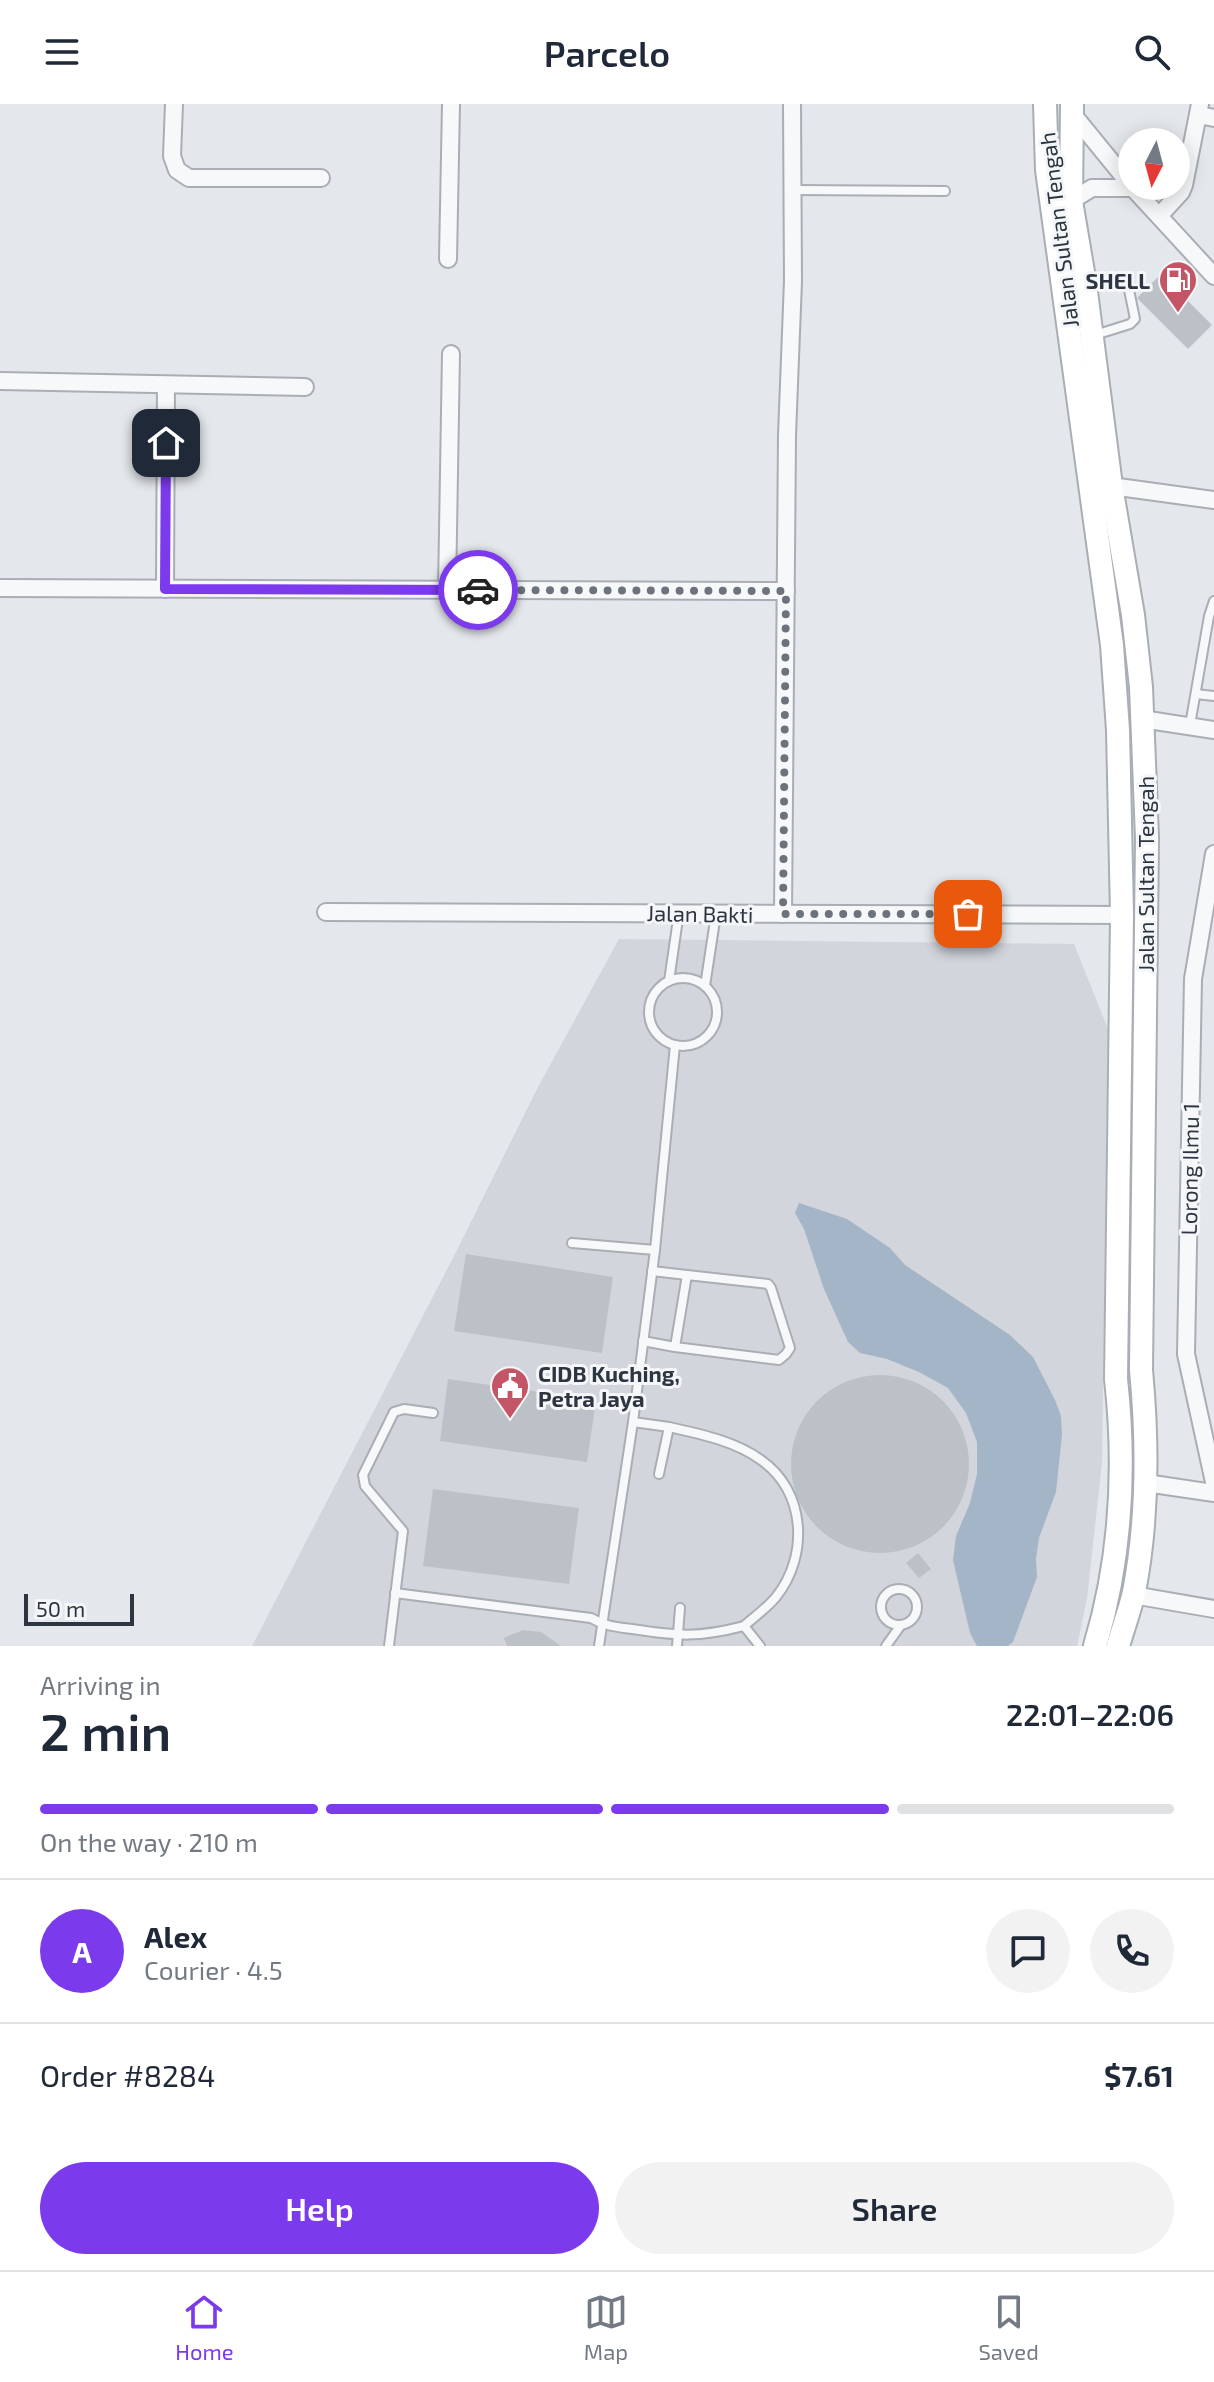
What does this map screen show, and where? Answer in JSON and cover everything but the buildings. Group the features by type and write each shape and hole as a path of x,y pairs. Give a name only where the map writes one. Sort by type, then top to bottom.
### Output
{"main road":[{"name":"Jalan Sultan Tengah","path":"1045,104 1047,170 1112,645 1118,730 1122,915 1116,1379 1122,1467 1113,1568 1106,1610 1095,1646"},
{"name":"Jalan Sultan Tengah","path":"1071,108 1071,201 1111,486 1139,655 1147,853 1141,1370 1146,1483 1133,1595 1118,1646"}],"street":[{"path":"174,104 172,156 177,170 189,178 321,178"},
{"path":"448,259 451,104"},
{"path":"783,914 787,435 793,281 792,104"},
{"path":"1071,108 1118,169"},
{"path":"1159,216 1181,192 1204,113"},
{"path":"1071,201 1092,188 1118,188"},
{"path":"1144,200 1214,276"},
{"path":"447,590 451,354"},
{"path":"0,381 305,387"},
{"path":"165,589 166,385"},
{"path":"1111,486 1214,500"},
{"path":"0,588 786,591"},
{"path":"1142,719 1214,730"},
{"name":"Lorong Ilmu 1","path":"1214,854 1210,903 1193,979 1186,1354 1214,1482"},
{"name":"Jalan Bakti","path":"326,912 1122,915"},
{"path":"1146,1483 1214,1493"},
{"path":"1133,1595 1214,1609"}],"lane":[{"path":"792,190 945,191"},
{"path":"1085,284 1121,281 1128,285 1135,319 1130,324 1091,336"},
{"path":"1190,725 1214,601"},
{"path":"1196,694 1214,696"},
{"path":"669,981 679,912"},
{"path":"705,986 716,914"},
{"path":"682,978 694,980 712,994 717,1005 714,1027 698,1043 675,1045 664,1041 655,1032 650,1021 652,997 659,987 669,981 682,978"},
{"path":"599,1646 655,1250 675,1045"},
{"path":"572,1243 655,1250"},
{"path":"643,1341 779,1360 790,1348 768,1284 652,1271"},
{"path":"675,1347 687,1275"},
{"path":"389,1646 403,1531 365,1486 363,1475 394,1412 404,1409 433,1413"},
{"path":"395,1593 591,1618 602,1625 677,1641 744,1626 776,1596 795,1563 800,1530 792,1499 783,1481 762,1460 737,1447 697,1433 633,1422"},
{"path":"659,1474 669,1427"},
{"path":"886,1646 901,1625 913,1618 917,1606 911,1594 898,1590 886,1596 882,1609 888,1621 901,1625"},
{"path":"677,1641 680,1608"},
{"path":"744,1626 760,1646"}],"shaded area":[{"path":"619,939 1074,944 1108,1029 1102,1463 1087,1599 1077,1646 252,1646 538,1087"}],"water":[{"path":"799,1203 847,1219 890,1248 905,1265 1010,1335 1033,1357 1055,1400 1061,1416 1062,1435 1056,1492 1039,1538 1037,1577 1013,1642 1008,1646 977,1646 970,1633 953,1560 956,1536 970,1503 977,1474 977,1442 966,1413 948,1388 887,1359 860,1353 848,1342 795,1213"}],"way so far":[{"path":"478,590 786,591 783,914 968,914"}],"place":[{"name":"SHELL","path":"1178,314"},
{"name":"CIDB Kuching, Petra Jaya","path":"510,1420"}],"route":[{"path":"166,443 165,589 478,590"}]}
